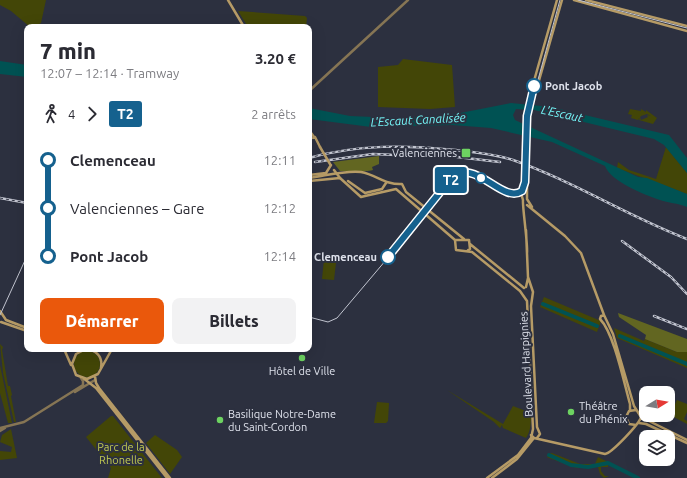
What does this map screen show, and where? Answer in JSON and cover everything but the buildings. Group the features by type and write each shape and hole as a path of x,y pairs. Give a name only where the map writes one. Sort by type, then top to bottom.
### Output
{"main road":[{"path":"228,0 242,24"},
{"path":"533,97 557,0"},
{"path":"574,0 687,31"},
{"path":"586,0 687,26"},
{"path":"526,180 528,113 562,1"},
{"path":"312,134 334,170 361,196 394,188 399,191 455,240 456,250 468,250 522,294"},
{"path":"312,177 327,172 330,164"},
{"path":"312,178 359,172 370,175 386,185 402,184 406,192 455,232 469,240 470,243 525,288 531,288"},
{"path":"312,178 340,177 365,192 380,190 386,185"},
{"name":"Boulevard Harpignies","path":"526,180 520,190 525,216 528,277 533,292 531,297 539,433"},
{"name":"Boulevard Harpignies","path":"525,216 527,204 526,180"},
{"path":"386,185 388,190"},
{"path":"399,191 402,191 404,188"},
{"path":"523,200 570,241 579,250 583,257 605,317 614,336 636,410 639,412"},
{"path":"523,205 527,204"},
{"path":"423,212 426,208"},
{"path":"426,215 430,211"},
{"path":"455,240 465,239"},
{"path":"468,250 470,250 470,243"},
{"name":"Boulevard Harpignies","path":"528,277 522,294 526,298 533,431"},
{"name":"Boulevard Harpignies","path":"526,298 531,297"},
{"path":"0,312 6,320 24,329"},
{"path":"3,316 1,323 24,329"},
{"path":"605,317 600,317 612,341 630,404 630,411 626,417 630,424 631,430"},
{"path":"603,321 605,317"},
{"path":"65,352 75,374 91,383 167,478"},
{"path":"72,368 72,361 75,355 80,352"},
{"path":"95,352 101,358 101,370"},
{"path":"82,378 95,378 110,352"},
{"path":"95,378 99,388 170,478"},
{"path":"630,411 636,410"},
{"path":"651,422 687,440"},
{"path":"630,424 646,424 687,443"},
{"path":"531,435 535,438 599,454 608,454 614,450 638,424"},
{"path":"487,478 517,456 533,431 539,433 545,440"},
{"path":"492,478 517,459 539,433"}],"street":[{"path":"312,88 408,0"},
{"path":"69,395 82,385 82,378"},
{"path":"0,431 4,428 19,424 91,383 95,378"},
{"path":"0,428 19,424"}],"green space":[{"path":"0,0 46,0 41,23 39,24 26,24 11,11 0,5"},
{"path":"238,11 305,16 307,18 306,24 246,24"},
{"path":"403,59 452,65 455,107 430,109 378,107 378,67 398,65"},
{"path":"630,109 641,111 641,109 646,112 646,110 657,118 653,124 639,120 640,118 638,120 631,118 632,115 628,114","holes":["647,114 651,116 647,115 648,117 641,120 640,117"]},
{"path":"666,147 687,173 687,194 617,168 618,162 629,170 656,179"},
{"path":"379,156 379,164 372,167 373,170 371,171 340,171 333,162"},
{"path":"324,259 331,262 334,260 334,263 336,263 334,280 322,279"},
{"path":"544,297 601,321 597,332 540,307"},
{"path":"618,313 687,339 687,352 677,352 645,339 646,335 619,317"},
{"path":"614,328 644,341 645,339 677,352 687,352 687,368 617,338"},
{"path":"0,344 3,347 2,350 8,386 10,386 12,395 16,422 14,422 3,373"},
{"path":"82,352 92,352 99,359 99,369 92,376 82,376 75,369 75,359"},
{"path":"0,365 12,423 8,423 0,393"},
{"path":"447,390 503,424 513,406 531,413 528,435 526,438 503,428 502,425 500,428 494,422"},
{"path":"677,400 687,404 687,412 684,419 687,421 687,424 675,418 675,404"},
{"path":"377,402 389,403 388,421 386,423 374,423"},
{"name":"Parc de la Rhonelle","path":"111,416 113,416 162,478 108,478 111,468 86,437"},
{"path":"11,429 17,458 0,460 0,451 11,452 12,447 0,442 2,435"},
{"path":"155,435 177,450 182,457 170,474 146,443"},
{"path":"552,453 580,464 595,464 598,457 608,462 608,467 601,467 601,471 605,476 609,476 604,478 600,474 598,467 577,468 547,457"}],"water":[{"path":"0,61 24,65 24,77 0,74"},
{"path":"511,103 551,107 669,135 687,158 687,173 664,145 654,139 534,110 516,109 513,115 515,120 638,177 647,178 687,194 687,207 663,201 637,191 614,177 608,172 605,166 552,142 491,128 452,125 371,127 312,119 312,109 350,116 396,118 450,115"}],"waterway":[{"path":"543,304 597,326"},
{"path":"620,336 687,364"},
{"path":"549,455 571,465 588,467 608,463 638,478"}],"tram line":[{"path":"312,318 328,322 337,318 457,176 464,173 471,174 514,195 522,192 526,182 528,116 560,0"},
{"path":"578,0 687,28"},
{"name":"T2","path":"388,257 449,181 458,174 465,172 470,173 515,194 522,191 525,182 527,123 534,86"},
{"path":"0,315 24,263"}],"railway":[{"path":"312,157 346,150 382,147 419,147 478,152 499,156 535,168 643,220 687,239"},
{"path":"414,152 500,162"},
{"path":"315,162 373,154 420,156"},
{"path":"0,198 24,202"},
{"path":"622,241 671,277 687,294"},
{"path":"654,316 687,329"}],"place":[{"name":"Pont Jacob","path":"534,86"},
{"name":"Valenciennes","path":"466,153"},
{"name":"Clemenceau","path":"388,257"},
{"name":"Hôtel de Ville","path":"302,358"},
{"name":"Théâtre du Phénix","path":"571,412"},
{"name":"Basilique Notre-Dame du Saint-Cordon","path":"220,420"}],"water label":[{"name":"L'Escaut","path":"562,114"},
{"name":"L'Escaut Canalisée","path":"418,120"}]}
